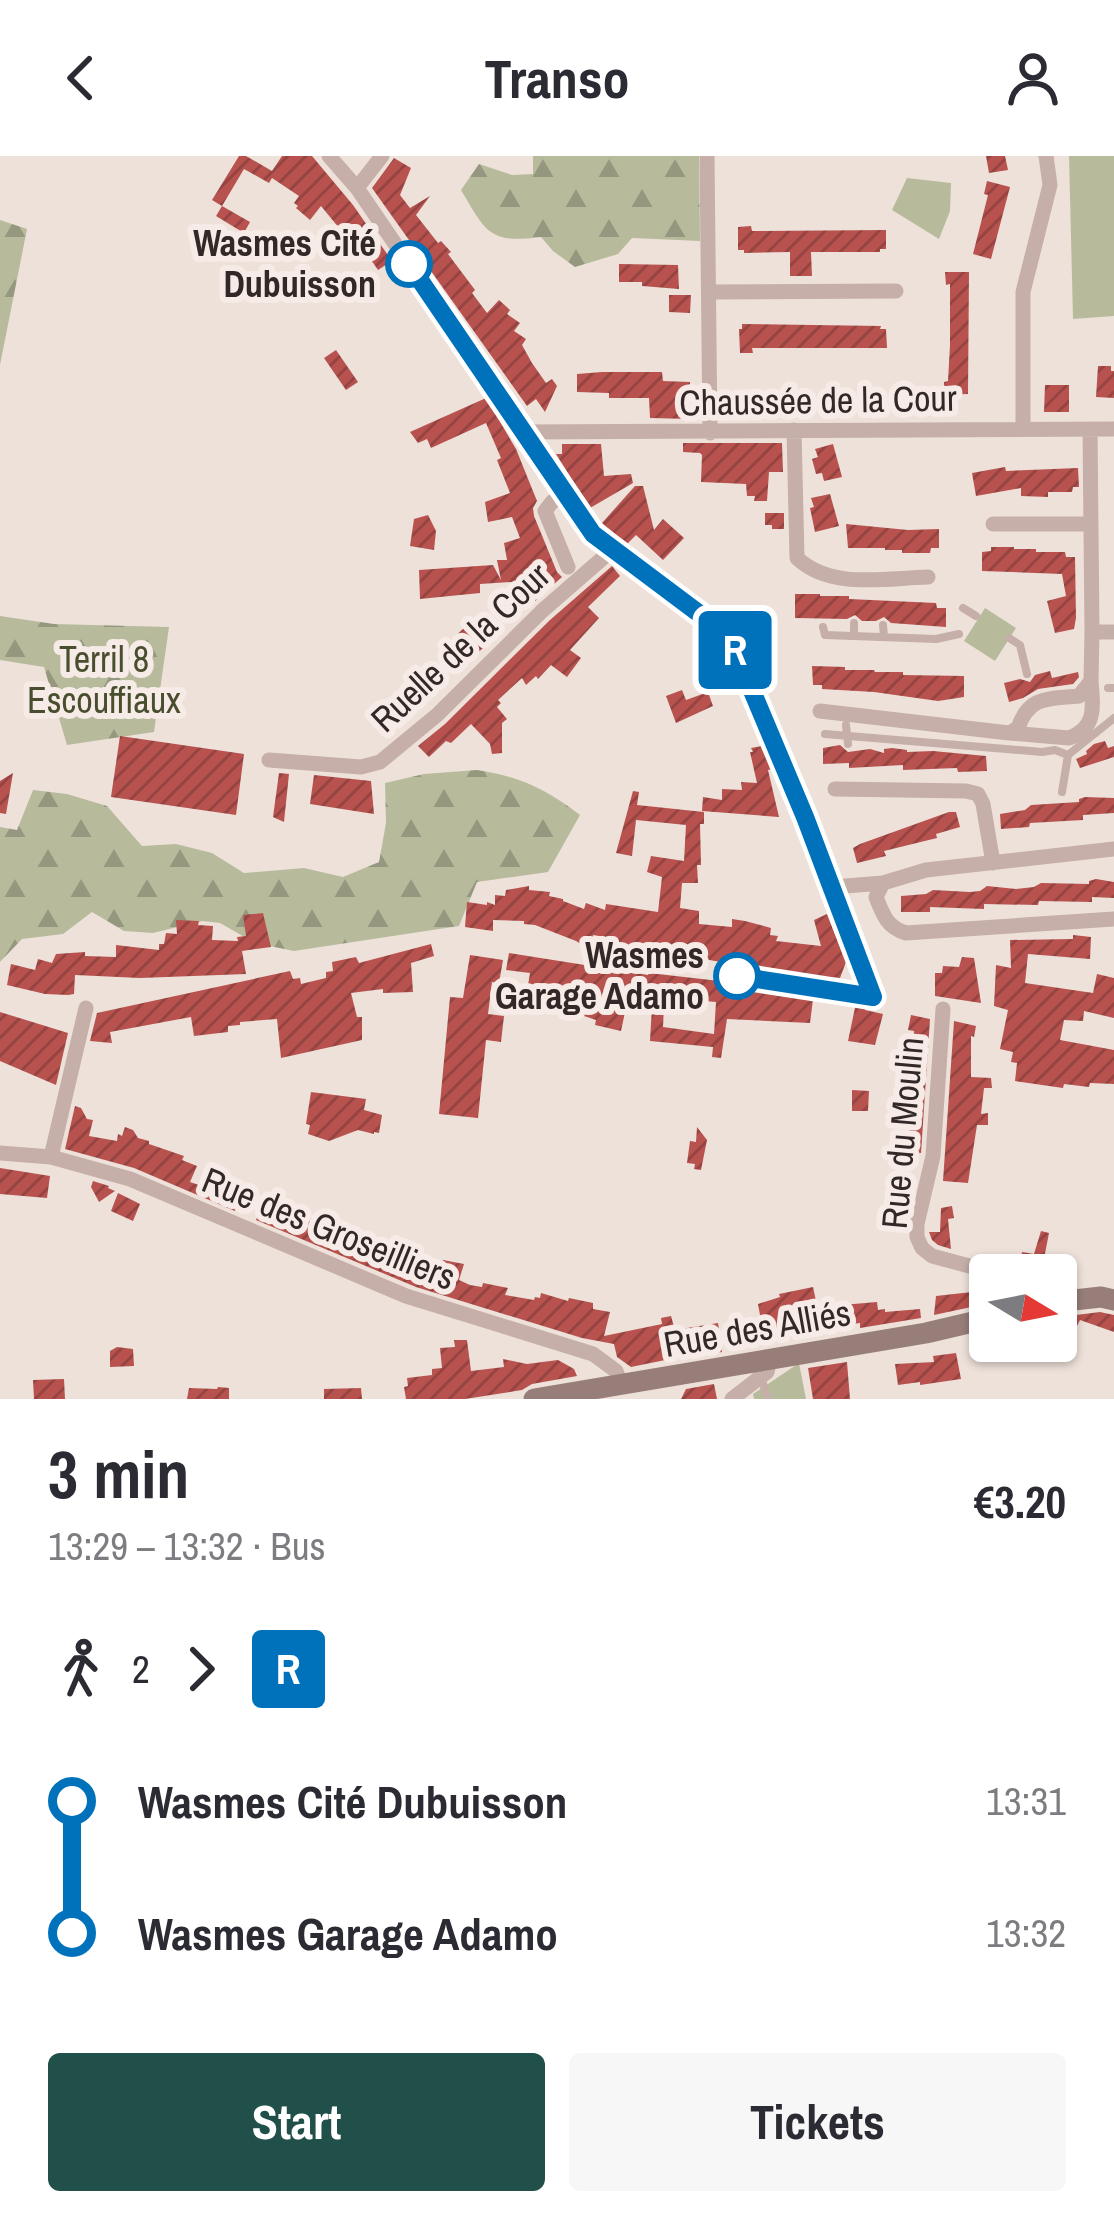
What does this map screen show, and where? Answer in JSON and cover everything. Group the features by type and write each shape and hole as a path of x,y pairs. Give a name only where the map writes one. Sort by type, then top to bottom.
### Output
{"street":[{"path":"329,156 357,188 593,534 729,636 833,887 873,997"},
{"path":"357,188 382,156"},
{"path":"707,156 710,433"},
{"path":"1023,429 1023,292 1050,185 1046,156"},
{"path":"709,292 896,291"},
{"path":"820,711 1069,738 1086,728 1092,713 1090,429"},
{"name":"Chaussée de la Cour","path":"523,432 1114,429"},
{"path":"794,430 797,558 840,579 928,577"},
{"path":"566,494 545,511 568,567"},
{"path":"993,524 1091,524"},
{"name":"Ruelle de la Cour","path":"268,760 361,767 380,762 437,715 542,611 612,550"},
{"path":"1092,632 1114,632"},
{"path":"1009,733 1018,728 1024,710 1037,701 1079,696 1091,681"},
{"path":"835,789 978,794 993,863"},
{"path":"833,887 883,883 926,870 1114,849"},
{"path":"883,883 876,897 883,914 895,929 906,933 1114,919"},
{"path":"51,1157 86,1008"},
{"name":"Rue du Moulin","path":"943,1009 933,1156 917,1237 932,1256 969,1266"},
{"name":"Rue des Groseilliers","path":"0,1153 51,1157 130,1179 406,1296 593,1354 616,1371 621,1384"},
{"path":"1077,1296 1082,1298"},
{"path":"1077,1299 1114,1300"},
{"name":"Rue des Alliés","path":"535,1399 765,1368 969,1323"},
{"path":"732,1399 765,1368"}],"lane":[{"path":"963,608 976,616"},
{"path":"854,623 854,636"},
{"path":"883,625 884,637"},
{"path":"823,627 825,634 854,636 936,639 959,634"},
{"path":"1009,638 1020,645 1027,674"},
{"path":"1092,713 1114,718"},
{"path":"1062,792 1068,755 1114,718"},
{"path":"898,725 901,742"},
{"path":"825,734 958,747 1055,750 1068,755"},
{"path":"765,1368 768,1399"}],"green space":[{"path":"533,156 699,156 700,241 632,238 618,254 575,267 541,237 510,239 491,232 461,190 479,164 512,175 533,174"},
{"path":"1069,156 1114,156 1114,316 1073,319"},
{"path":"907,178 951,183 950,211 939,239 892,210"},
{"path":"0,220 27,229 0,365"},
{"path":"985,608 1016,628 995,661 964,641"},
{"name":"Terril 8 Escouffiaux","path":"0,616 54,624 169,627 154,732 67,745 44,667 0,660"},
{"path":"477,770 532,785 580,815 548,872 477,882 459,926 294,951 255,943 220,923 202,921 153,933 124,931 92,912 63,934 22,939 0,962 0,827 17,830 33,790 107,806 142,846 176,844 212,853 244,873 304,868 343,877 379,862 386,823 385,783"},
{"path":"799,1363 806,1399 754,1399 753,1394"}],"building":[{"path":"239,156 272,171 282,156 312,156 392,261 378,270 350,229 344,234 321,206 310,220 296,208 299,196 272,178 269,183 244,169 222,206 212,200"},
{"path":"986,156 1005,156 1008,170 989,173"},
{"path":"394,158 411,168 400,195 410,208 430,196 416,215 451,252 448,254 487,313 499,300 520,323 514,331 526,339 522,345 532,363 546,383 552,379 557,386 545,412 536,399 527,406 372,188"},
{"path":"987,181 1010,187 991,259 973,254 988,195 984,194"},
{"path":"222,206 250,222 244,233 216,216"},
{"path":"751,226 752,231 886,230 886,249 811,252 812,276 790,276 790,252 738,250 738,227"},
{"path":"619,264 678,265 679,289 619,282"},
{"path":"945,272 969,272 968,394 944,395 950,345 950,284 946,285"},
{"path":"669,295 691,295 690,313 669,312"},
{"path":"742,324 881,326 886,329 887,348 752,348 753,353 740,353"},
{"path":"336,350 358,382 346,390 324,358"},
{"path":"1098,366 1111,366 1114,371 1114,398 1096,397"},
{"path":"662,372 663,381 690,382 690,419 650,418 649,398 577,392 577,374"},
{"path":"1045,385 1069,385 1069,412 1044,412"},
{"path":"486,398 516,449 537,501 534,516 562,577 535,601 530,601 527,581 480,584 480,593 420,599 419,570 493,565 501,580 497,560 507,560 504,543 520,538 512,517 488,522 485,502 510,493 486,423 431,448 427,439 418,443 410,432"},
{"path":"683,443 782,443 783,472 769,472 767,501 754,501 755,496 747,496 746,484 701,482 702,455 683,452"},
{"path":"562,444 601,444 604,476 631,474 633,483 590,508 556,454 562,454"},
{"path":"833,444 842,477 824,481 822,473 816,474 812,459 818,457 815,449"},
{"path":"1005,467 1006,471 1078,468 1079,487 1072,492 1048,492 1048,497 1021,496 1021,488 976,496 972,473"},
{"path":"635,486 643,486 654,530 663,519 684,538 663,560 636,535 627,544 602,523"},
{"path":"830,494 839,526 815,532 811,498"},
{"path":"765,513 784,513 784,529 765,525"},
{"path":"428,515 436,531 434,550 410,546 414,519"},
{"path":"846,524 939,529 939,548 931,548 930,553 902,553 848,548"},
{"path":"991,547 1065,552 1066,557 1075,557 1074,629 1055,633 1047,601 1066,596 1062,574 982,571 982,552"},
{"path":"612,566 620,576 588,607 599,618 570,650 581,658 567,677 551,665 526,685 522,678 498,700 497,707 507,719 502,723 502,753 492,754 490,744 471,724 429,757 418,746 550,620"},
{"path":"795,594 936,603 937,608 946,608 946,627 891,623 884,617 862,621 855,615 795,618"},
{"path":"464,628 483,648 465,664 447,644"},
{"path":"812,666 964,676 964,697 938,701 822,689 822,685 813,685"},
{"path":"1050,671 1052,678 1078,672 1079,677 1073,684 1038,689 1009,702 1004,683 1030,682 1035,675"},
{"path":"682,690 686,700 708,692 713,706 676,723 666,696"},
{"path":"120,736 244,754 236,815 111,797"},
{"path":"1105,741 1108,748 1114,746 1114,757 1080,768 1076,759"},
{"path":"840,745 848,752 870,749 884,753 892,748 986,756 987,771 823,764 823,748"},
{"path":"762,746 772,769 768,770 779,817 702,811 703,797 722,800 722,789 742,790 741,782 757,783 750,752"},
{"path":"13,773 6,814 0,813 0,781"},
{"path":"279,773 289,774 284,822 273,817"},
{"path":"314,775 371,781 374,814 310,804"},
{"path":"633,791 639,792 637,805 704,812 698,883 682,883 680,908 699,911 699,924 732,927 732,919 745,921 771,928 770,935 778,936 776,941 821,946 814,920 827,914 846,962 840,978 816,976 810,1023 727,1019 721,1058 712,1057 713,1047 650,1041 652,1006 627,1003 621,1031 595,1025 596,1020 554,1006 558,993 528,985 530,973 506,970 509,953 648,975 746,984 748,967 593,935 590,950 524,921 493,920 493,931 465,927 467,902 495,905 495,895 529,886 529,890 550,892 549,896 584,909 586,903 605,910 606,904 658,912 662,877 647,872 651,856 684,861 686,825 636,820 632,856 616,853","holes":["694,1000 716,1002 714,1034 663,1027 664,1005 693,1009"]},
{"path":"1085,797 1114,798 1114,813 1001,829 1000,814 1031,805 1079,802"},
{"path":"956,812 960,827 857,863 853,848 860,844"},
{"path":"1096,879 1114,882 1114,898 901,912 901,896 933,890 1016,889 1041,883 1089,884"},
{"path":"263,913 271,947 242,951 246,974 75,975 74,994 68,995 7,985 11,964 35,970 38,959 52,963 56,954 116,957 116,945 159,950 166,933 177,934 176,920 213,926 212,940 238,941 237,937 246,936 243,915"},
{"path":"1073,935 1091,937 1090,959 1028,954 1025,983 1093,993 1097,974 1114,978 1114,1018 1084,1011 1083,1021 1064,1020 1060,1040 1114,1050 1114,1084 1064,1084 1063,1088 1015,1081 1013,1052 1000,1049 1008,1010 994,1006 996,965 1011,968 1010,940 1073,939"},
{"path":"431,944 434,956 411,963 413,992 351,993 357,1017 362,1017 362,1040 281,1058 277,1019 240,1022 228,1026 228,1032 194,1036 191,1017 110,1032 112,1043 90,1041 97,1013 290,971 301,984 326,978 326,972 333,971 332,962 356,957 359,963"},
{"path":"470,955 503,960 499,983 492,982 488,1014 504,1016 501,1042 486,1040 478,1118 439,1114 450,997 463,998"},
{"path":"962,957 974,958 981,1003 935,996 935,973 942,973 943,966 959,967"},
{"path":"856,1003 883,1014 875,1045 848,1041"},
{"path":"0,1012 68,1033 56,1085 0,1061"},
{"path":"911,1015 930,1019 921,1153 910,1154 909,1093 902,1092 898,1057 912,1057"},
{"path":"954,1021 976,1026 971,1036 971,1077 991,1078 992,1088 984,1088 981,1114 988,1113 988,1125 977,1125 968,1183 943,1181"},
{"path":"852,1090 869,1091 868,1111 852,1111"},
{"path":"311,1092 366,1099 364,1110 382,1115 379,1133 358,1130 329,1141 308,1134"},
{"path":"75,1106 93,1120 89,1136 117,1141 125,1127 149,1144 184,1156 182,1160 197,1166 190,1182 240,1199 235,1211 134,1168 65,1149"},
{"path":"697,1127 707,1140 701,1170 687,1163"},
{"path":"0,1168 50,1176 47,1198 0,1194"},
{"path":"93,1181 109,1186 115,1191 99,1202"},
{"path":"118,1193 140,1204 133,1221 111,1211"},
{"path":"265,1199 307,1208 304,1214 320,1222 323,1233 343,1236 342,1241 393,1255 396,1248 411,1253 407,1263 438,1270 443,1260 464,1264 459,1280 470,1285 508,1288 505,1295 534,1300 541,1293 593,1303 593,1309 610,1312 604,1336 662,1324 661,1318 671,1316 675,1330 718,1323 722,1352 631,1367 617,1357 614,1344 416,1287 256,1220"},
{"path":"952,1206 954,1218 948,1219 951,1249 938,1245 929,1232 940,1232 941,1208"},
{"path":"1041,1231 1049,1233 1045,1254 1034,1254"},
{"path":"813,1287 819,1315 779,1321 780,1329 763,1332 758,1304"},
{"path":"969,1292 969,1308 934,1315 936,1296"},
{"path":"877,1302 878,1310 885,1312 920,1309 921,1318 860,1328 860,1323 823,1328 818,1307"},
{"path":"1077,1315 1114,1315 1114,1332 1080,1320 1077,1326"},
{"path":"454,1340 467,1340 471,1371 504,1367 503,1359 527,1364 558,1360 577,1376 465,1399 406,1399 407,1378 432,1375 432,1369 442,1368 440,1348 455,1347"},
{"path":"133,1349 134,1366 110,1367 110,1351"},
{"path":"956,1353 961,1379 898,1385 895,1364 934,1362 933,1356"},
{"path":"847,1362 850,1399 813,1399 808,1368"},
{"path":"64,1379 65,1399 34,1399 33,1380"},
{"path":"714,1384 717,1399 681,1399 686,1389"},
{"path":"189,1388 229,1388 229,1399 187,1399"},
{"path":"361,1388 362,1399 324,1399 324,1389"}],"bus line":[{"name":"R","path":"409,264 593,534 729,636 873,997 737,976"}],"place":[{"name":"Wasmes Cité Dubuisson","path":"409,264"},
{"name":"Wasmes Garage Adamo","path":"737,976"}]}
